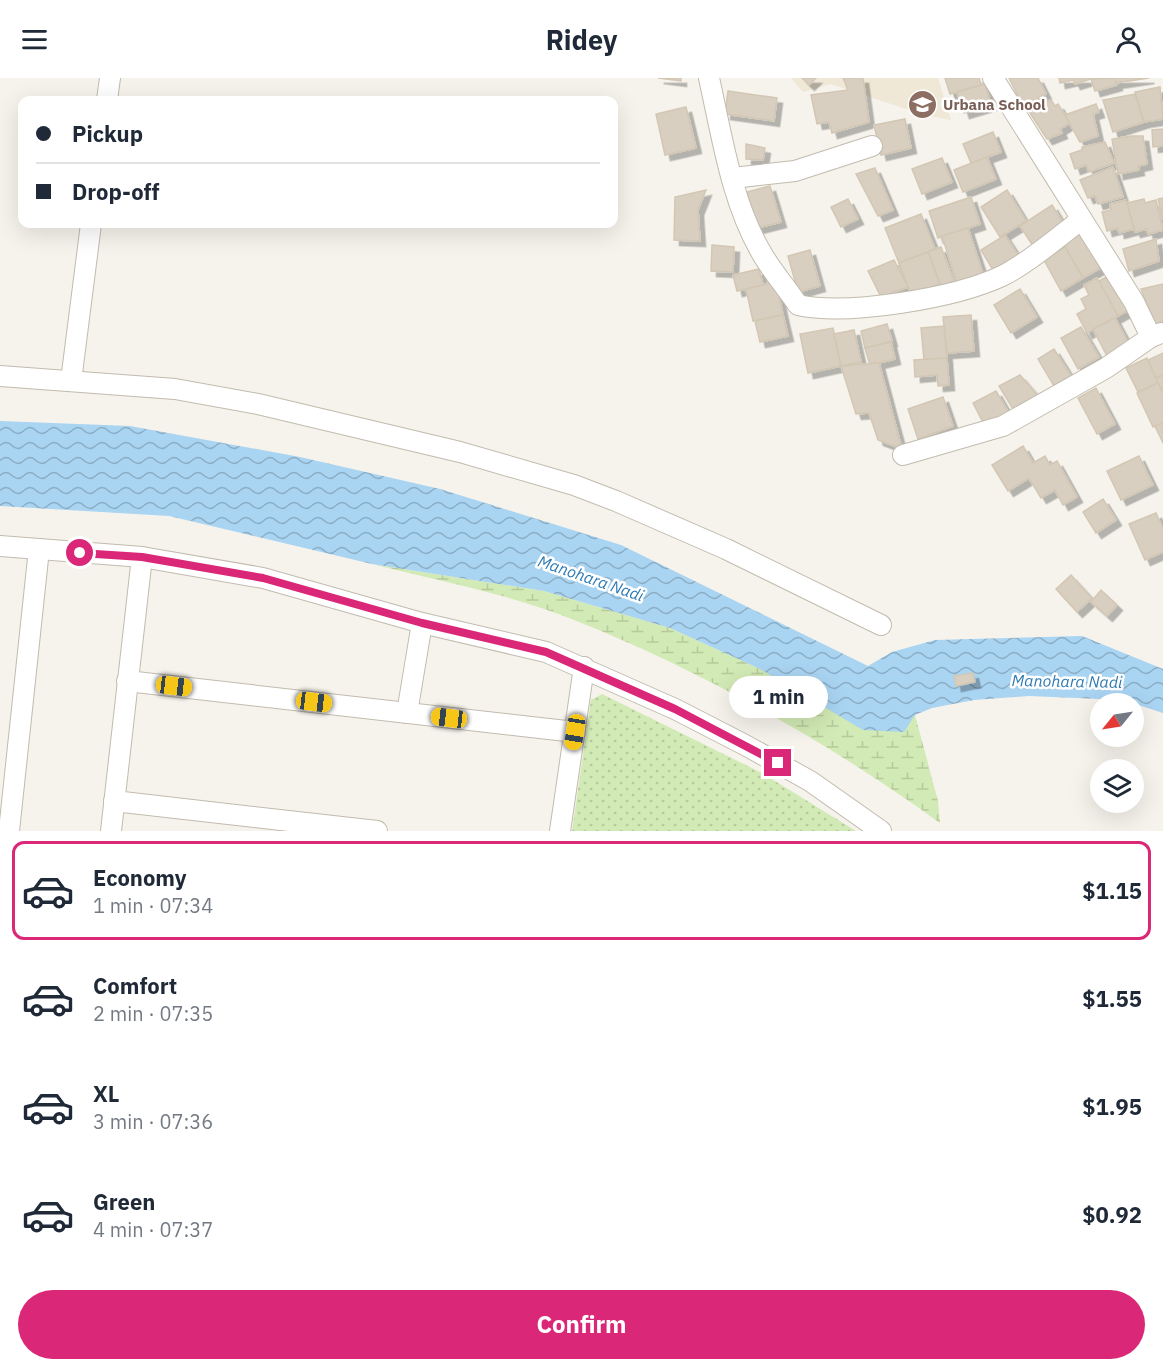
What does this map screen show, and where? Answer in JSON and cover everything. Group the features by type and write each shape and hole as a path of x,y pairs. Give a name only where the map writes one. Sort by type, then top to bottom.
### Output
{"street":[{"path":"108,96 110,78"},
{"path":"709,78 739,202 761,253 798,305 808,307 905,302 982,283 1003,276 1073,226 1080,218"},
{"path":"903,455 1003,426 1106,368 1157,334 1080,218 993,78"},
{"path":"732,178 795,171 872,146"},
{"path":"71,381 90,228"},
{"path":"0,376 175,389 258,404 460,452 574,485 726,549 881,625"},
{"path":"0,546 142,557 263,578 422,623 546,652 675,709 782,765 820,787 881,831"},
{"path":"9,831 39,549"},
{"path":"111,831 142,557"},
{"path":"407,713 422,623"},
{"path":"560,831 584,667"},
{"path":"127,681 575,732"},
{"path":"114,801 377,831"}],"shaded area":[{"name":"Urbana School","path":"791,78 938,78 951,120 924,115 831,84 803,92"}],"green space":[{"path":"372,564 544,591 670,628 758,668 915,715 938,801 940,823 809,737 669,661 550,611 474,589"},
{"path":"602,694 762,773 856,831 572,831 591,700"}],"water":[{"name":"Manohara Nadi","path":"0,421 130,426 300,457 440,489 621,545 868,666 892,652 935,640 1082,636 1163,669 1163,713 1144,707 1144,693 1090,693 1090,699 1029,696 974,700 932,708 915,715 904,732 863,730 758,668 670,628 544,591 372,564 169,516 0,506"}],"building":[{"path":"658,78 681,78 681,81"},
{"path":"802,78 816,78 809,85"},
{"path":"843,78 863,78 869,122 832,133 829,122 817,124 811,95 848,90"},
{"path":"945,78 979,78 981,85 950,94"},
{"path":"1009,78 1038,78 1046,94 1023,106"},
{"path":"1059,78 1094,78 1075,84 1073,80 1060,83"},
{"path":"1115,78 1117,85 1095,91 1091,79"},
{"path":"1115,78 1149,78 1116,83"},
{"path":"985,84 991,105 964,113 957,92"},
{"path":"1160,87 1163,119 1144,122 1135,92"},
{"path":"728,91 777,98 774,121 725,114"},
{"path":"1135,94 1144,122 1113,132 1103,100"},
{"path":"1051,100 1055,106 1058,104 1070,123 1060,129 1062,133 1047,139 1028,110"},
{"path":"1096,104 1099,112 1093,114 1098,136 1080,142 1065,115"},
{"path":"686,107 696,148 665,155 656,114"},
{"path":"905,119 911,148 881,155 874,125"},
{"path":"1163,129 1163,146 1153,147 1152,130"},
{"path":"993,132 1001,152 971,163 963,144"},
{"path":"1143,136 1147,164 1138,166 1139,170 1118,174 1112,139"},
{"path":"1105,142 1114,163 1089,172 1086,165 1075,169 1070,154 1082,150 1082,147"},
{"path":"746,144 765,148 763,160 746,159"},
{"path":"987,157 996,179 963,192 954,170"},
{"path":"942,158 952,182 922,194 912,169"},
{"path":"1113,167 1123,197 1098,204 1095,196 1088,198 1080,180"},
{"path":"875,168 893,210 878,216 856,174"},
{"path":"770,186 781,222 757,228 747,192"},
{"path":"706,190 698,210 700,241 674,240 675,197"},
{"path":"1007,190 1026,221 1000,237 981,207"},
{"path":"971,197 980,224 938,238 929,211"},
{"path":"1163,198 1163,219 1158,199"},
{"path":"848,199 858,219 841,227 831,207"},
{"path":"1144,199 1145,203 1156,200 1163,230 1148,234 1147,229 1135,232 1127,203"},
{"path":"1126,200 1134,229 1119,233 1118,228 1107,231 1102,212 1111,210 1110,204"},
{"path":"1052,205 1065,226 1033,246 1020,226"},
{"path":"921,214 935,249 899,263 885,228"},
{"path":"968,228 983,274 957,283 942,236"},
{"path":"1083,231 1104,266 1083,278 1063,243"},
{"path":"1005,235 1021,260 996,275 981,250"},
{"path":"1156,239 1159,261 1129,271 1123,249"},
{"path":"712,245 734,247 733,272 711,271"},
{"path":"941,247 954,281 941,286 928,252"},
{"path":"1065,247 1083,278 1061,291 1044,260"},
{"path":"810,250 820,286 798,292 788,256"},
{"path":"928,252 940,284 911,295 899,263"},
{"path":"894,260 908,287 881,297 868,271"},
{"path":"759,269 763,285 737,291 733,275"},
{"path":"1110,275 1129,310 1118,316 1099,281"},
{"path":"1097,278 1118,316 1087,333 1077,314 1086,309 1081,299 1089,295 1084,285"},
{"path":"776,282 783,315 753,321 746,289"},
{"path":"1163,284 1163,321 1155,324 1141,289"},
{"path":"1020,289 1037,317 1011,333 994,305"},
{"path":"783,315 788,336 760,342 755,321"},
{"path":"971,315 974,351 947,353 943,317"},
{"path":"1115,318 1130,346 1108,358 1093,329"},
{"path":"887,324 892,341 865,348 861,331"},
{"path":"944,326 947,358 924,360 921,328"},
{"path":"1081,327 1099,357 1078,369 1061,338"},
{"path":"833,328 841,366 808,373 800,334"},
{"path":"854,330 861,362 841,366 834,334"},
{"path":"891,342 895,359 870,365 865,348"},
{"path":"1054,349 1071,376 1054,386 1038,359"},
{"path":"1163,353 1163,375 1156,378 1148,360"},
{"path":"947,358 949,385 938,386 937,375 915,377 914,360"},
{"path":"1147,358 1158,383 1138,392 1126,368"},
{"path":"879,363 902,449 878,440 869,413 856,414 841,366"},
{"path":"1020,375 1039,397 1016,414 999,386"},
{"path":"1163,375 1163,393 1156,378"},
{"path":"1158,383 1163,393 1163,423 1153,427 1137,393"},
{"path":"1096,388 1115,424 1097,434 1078,398"},
{"path":"996,391 1010,415 986,428 973,403"},
{"path":"943,397 953,426 918,439 908,409"},
{"path":"1163,423 1163,443 1155,426"},
{"path":"1023,446 1033,463 1045,456 1050,465 1057,461 1077,497 1063,505 1055,490 1041,498 1029,478 1008,491 992,465"},
{"path":"1139,456 1153,485 1121,500 1107,471"},
{"path":"1103,499 1116,520 1096,533 1083,512"},
{"path":"1156,513 1163,529 1163,552 1145,560 1129,524"},
{"path":"1071,575 1092,598 1077,612 1056,589"},
{"path":"1101,590 1117,605 1107,616 1091,602"},
{"path":"973,673 975,682 956,686 954,676"}],"place":[{"name":"Urbana School","path":"922,105"}],"route":[{"path":"80,553 142,557 263,578 422,623 546,652 675,709 778,763"}]}
